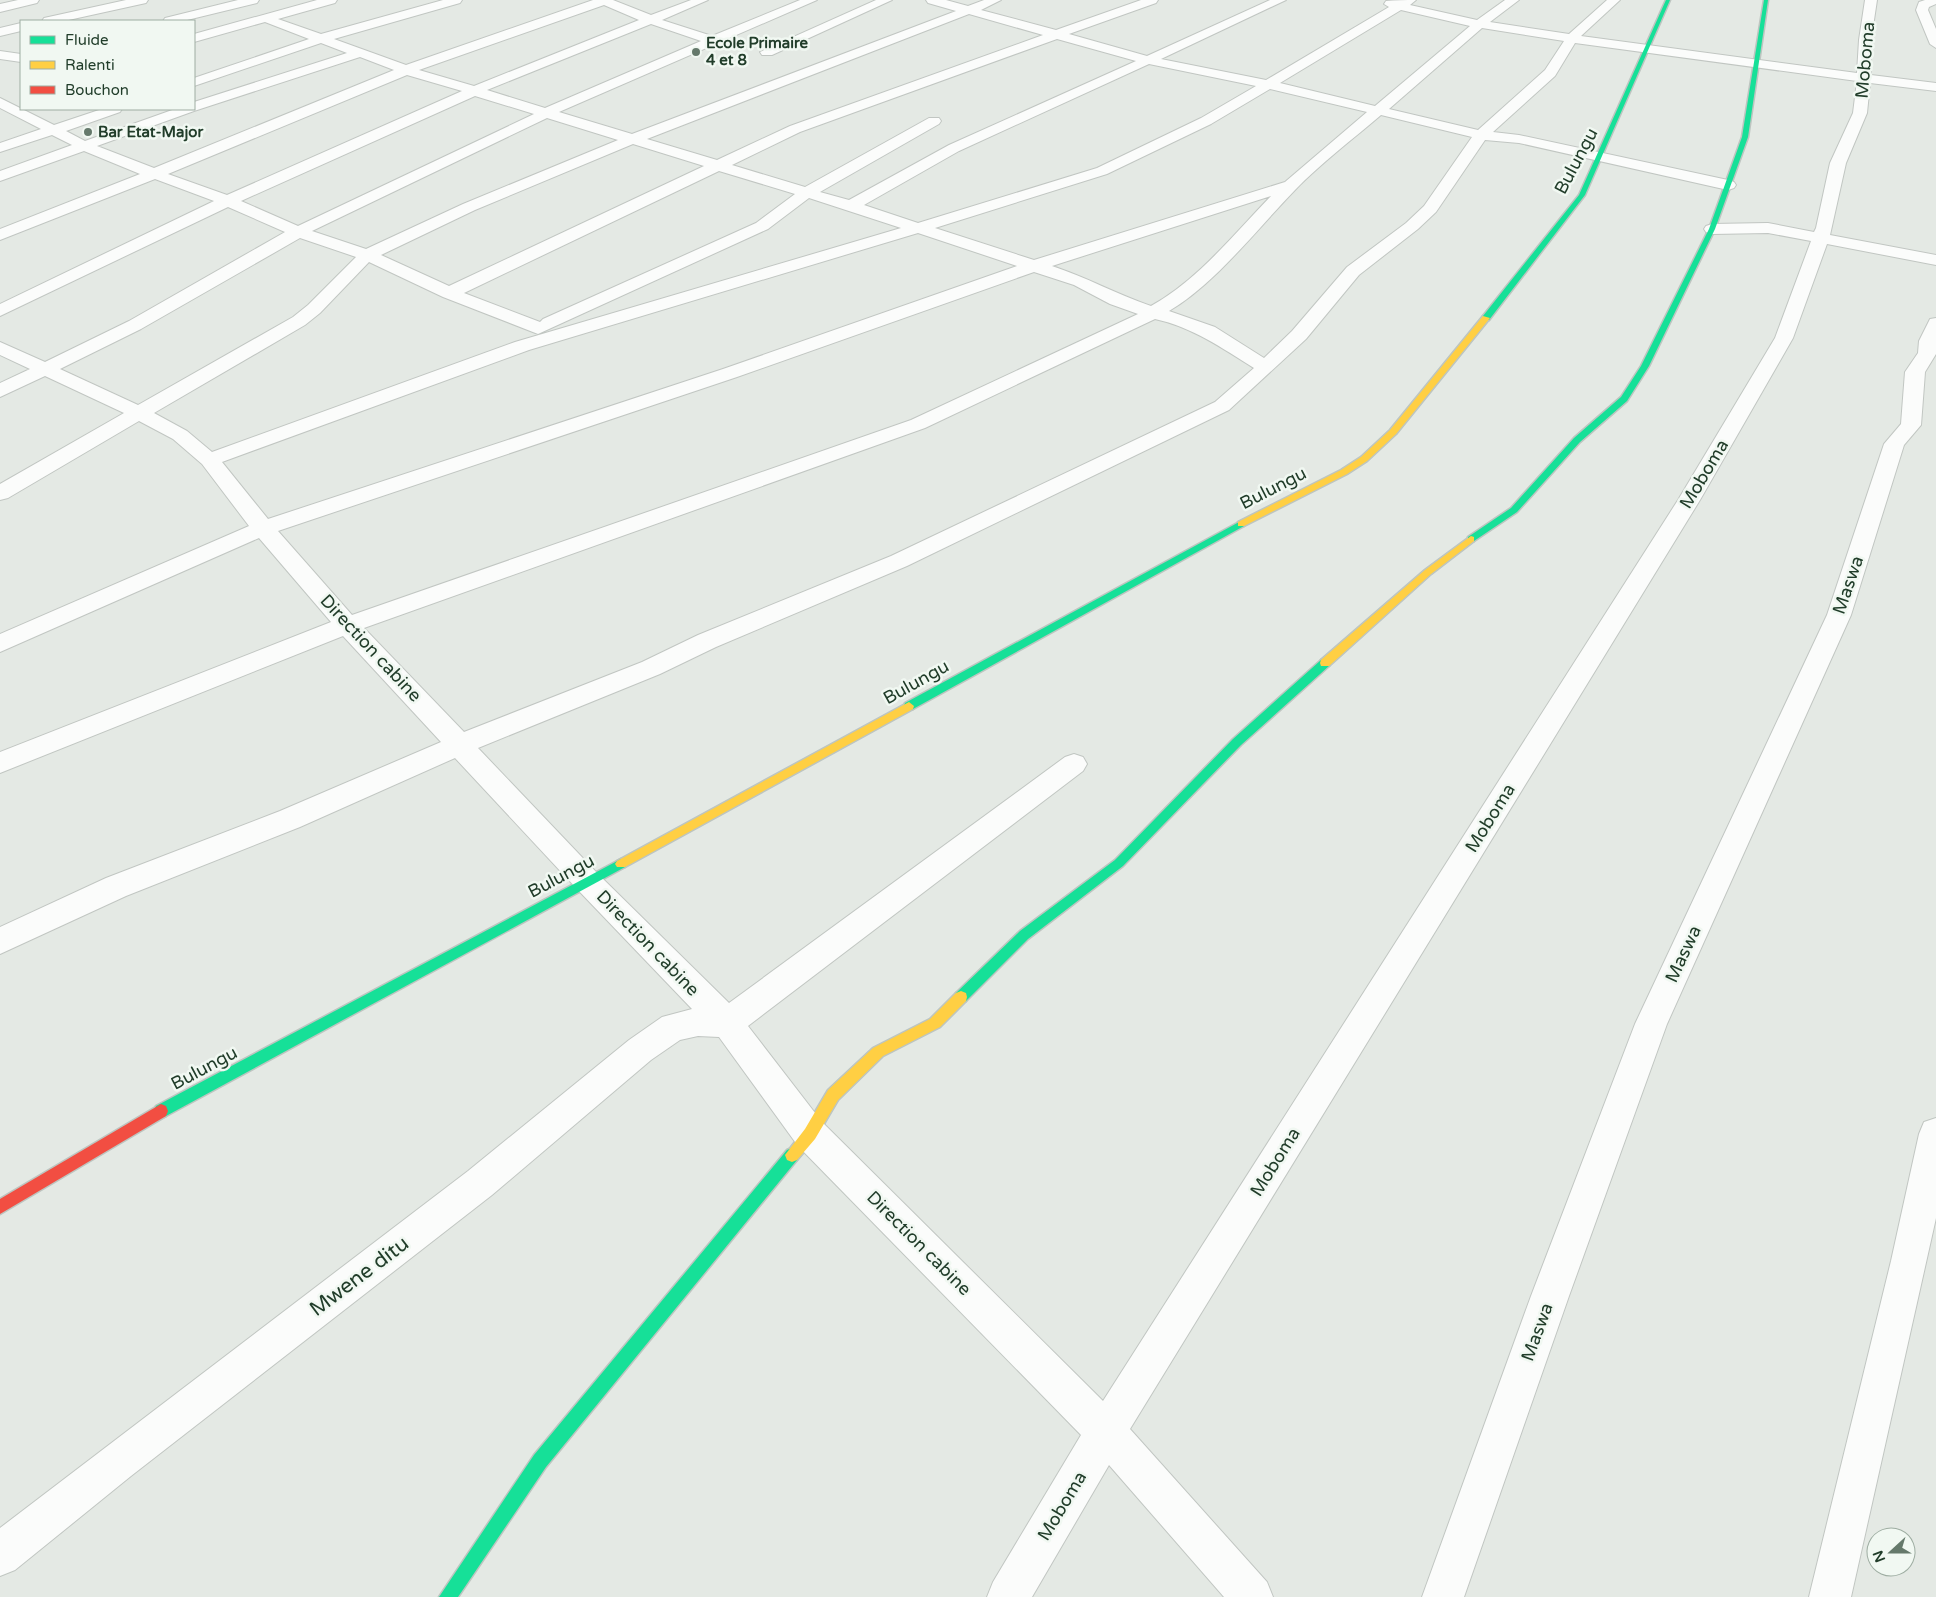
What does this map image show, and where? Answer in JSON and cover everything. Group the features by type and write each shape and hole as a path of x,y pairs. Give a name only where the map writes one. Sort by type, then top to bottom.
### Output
{"street":[{"path":"0,8 33,0"},
{"path":"79,0 105,20"},
{"path":"52,20 142,0"},
{"path":"173,20 253,0"},
{"path":"195,38 331,0"},
{"path":"195,80 323,38 456,0"},
{"path":"0,235 406,70 604,0 651,20 712,40"},
{"path":"0,311 228,201 474,91 564,53 702,0"},
{"path":"0,391 135,326 298,232 546,113 712,40 811,0"},
{"path":"767,52 886,0"},
{"path":"932,0 1148,60 1267,84 1481,134 1519,139 1728,185"},
{"path":"0,493 299,320 314,309 367,255 482,201 630,140 996,0"},
{"path":"449,293 804,126 1061,35 1152,0"},
{"path":"851,206 954,148 1280,0"},
{"path":"1374,0 1405,3 1479,24 1574,37 1647,50 1936,87"},
{"path":"0,763 347,625 918,424 1052,363 1152,313 1177,299 1199,280 1291,185 1479,24 1513,0"},
{"path":"0,941 116,887 290,819 461,744 651,668 707,641 899,561 1222,406 1266,367 1334,298 1353,271 1430,210 1481,134 1495,125 1533,86 1550,73 1558,64 1561,54 1574,37 1614,0"},
{"name":"Bulungu","path":"0,1207 129,1128 588,882 1234,528 1344,472 1364,459 1393,432 1457,356 1582,195 1668,0"},
{"path":"448,1597 503,1513 540,1462 810,1134 833,1095 878,1052 934,1023 1024,936 1119,863 1237,742 1428,572 1459,547 1514,510 1578,440 1624,399 1645,366 1712,229 1728,185 1745,136 1766,0"},
{"name":"Moboma","path":"1008,1597 1106,1432 1694,492 1784,338 1821,238 1838,163 1860,114 1864,78 1865,40 1871,0"},
{"path":"1936,0 1923,6 1922,10 1936,44"},
{"path":"209,460 522,346 1102,171 1206,121 1405,3"},
{"path":"265,18 406,70 851,206 1080,281 1116,300 1152,313 1176,318 1208,331 1266,367"},
{"path":"0,32 20,27"},
{"path":"195,107 360,52"},
{"path":"1,54 20,58"},
{"path":"195,80 234,94"},
{"path":"2,96 20,108"},
{"path":"23,110 53,130 84,146 228,201 298,232 367,255 449,293 538,328"},
{"path":"0,148 112,110"},
{"path":"0,176 185,110"},
{"path":"522,346 538,328 762,226 806,193 934,121"},
{"path":"0,644 263,528 730,373 1034,266 1291,185"},
{"path":"1712,229 1768,228 1936,260"},
{"name":"Maswa","path":"1443,1597 1550,1296 1651,1024 1838,615 1894,444 1911,425 1915,372 1927,353 1928,341 1936,323"},
{"name":"Direction cabine","path":"0,348 139,413 180,435 209,460 263,528 347,625 461,744 588,882 727,1023 810,1134 1106,1432 1252,1597"},
{"path":"727,1023 1074,764"},
{"name":"Mwene ditu","path":"0,1555 117,1462 480,1183 640,1050 672,1027 698,1022 727,1023"},
{"path":"1830,1597 1905,1280 1936,1134"}],"traffic: fast":[{"path":"1486,318 1582,195 1668,0"},
{"path":"1471,539 1514,510 1577,440 1624,399 1645,366 1712,229 1745,137 1766,0"},
{"path":"909,706 1241,524"},
{"path":"961,997 1024,935 1119,863 1237,742 1325,663"},
{"path":"161,1111 621,864"},
{"path":"448,1597 540,1461 792,1155"}],"traffic: slow":[{"path":"1241,524 1344,472 1364,459 1393,432 1486,318"},
{"path":"1325,663 1428,572 1471,539"},
{"path":"621,864 909,706"},
{"path":"792,1155 810,1134 833,1095 878,1052 935,1023 961,997"}],"traffic: jam":[{"path":"0,1207 161,1111"}],"place":[{"name":"Ecole Primaire 4 et 8","path":"696,52"},
{"name":"Bar Etat-Major","path":"88,132"}]}
